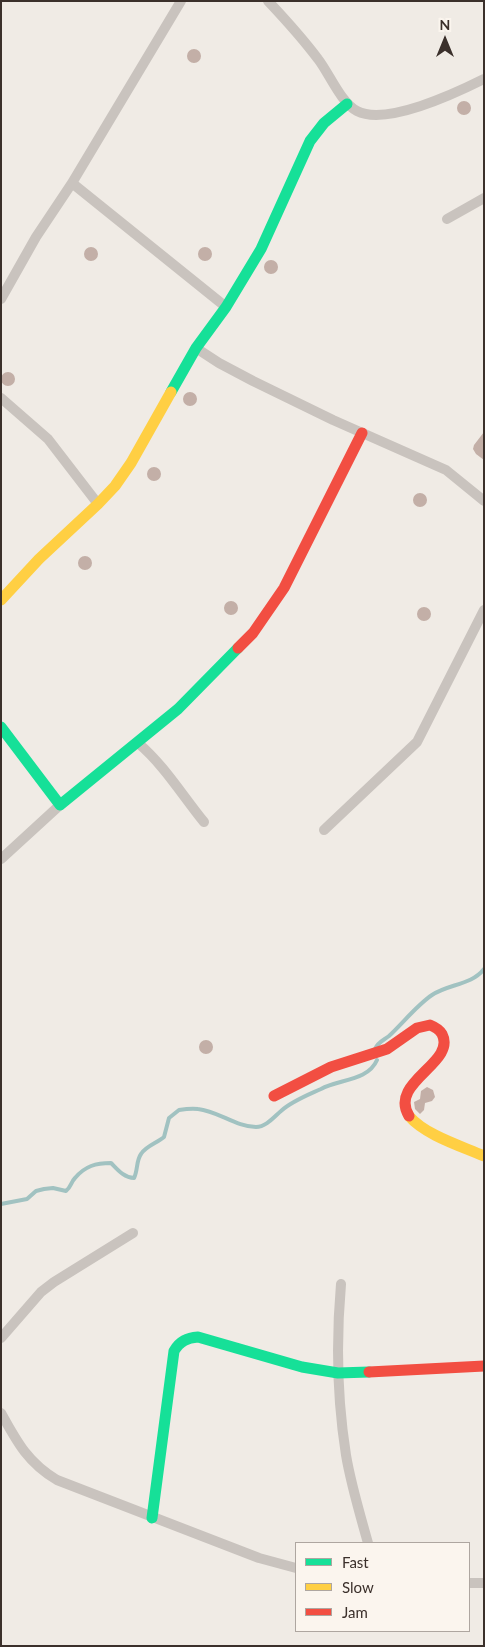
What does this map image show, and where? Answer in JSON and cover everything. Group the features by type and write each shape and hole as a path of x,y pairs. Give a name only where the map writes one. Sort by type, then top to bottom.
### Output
{"street":[{"path":"1,299 36,237 72,183 181,1"},
{"path":"268,1 318,59 347,104 357,111 372,115 411,109 458,92 484,79"},
{"path":"1,600 39,559 115,486 131,463 196,348 226,307 261,249 290,181 310,141 324,123 347,104"},
{"path":"72,183 226,307"},
{"path":"447,219 484,198"},
{"path":"196,348 218,363 253,381 362,433 446,470 484,501"},
{"path":"1,398 48,439 98,504"},
{"path":"1,859 60,805 178,709 253,633 284,588 362,433"},
{"path":"324,830 417,742 484,610"},
{"path":"1,728 60,805"},
{"path":"138,743 152,754 204,822"},
{"path":"274,1096 339,1064 388,1049 406,1038 420,1026 427,1024 434,1026 443,1037 444,1048 441,1055 408,1092 405,1099 405,1110 411,1119 423,1127 453,1143 484,1156"},
{"path":"1,1338 41,1292 134,1233"},
{"path":"342,1284 337,1336 338,1373 346,1453 368,1542"},
{"path":"152,1518 174,1350 184,1338 198,1337 323,1372 338,1373 484,1366"},
{"path":"1,1413 16,1441 30,1459 57,1480 259,1558 295,1568"},
{"path":"470,1583 484,1583"}],"building":[{"path":"191,49 197,49 201,56 197,63 191,63 187,59 187,53"},
{"path":"461,101 467,101 471,108 467,115 461,115 457,111 457,105"},
{"path":"88,247 94,247 98,254 94,261 88,261 84,257 84,251"},
{"path":"202,247 208,247 212,254 208,261 202,261 198,257 198,251"},
{"path":"268,260 274,260 278,267 274,274 268,274 264,270 264,264"},
{"path":"5,372 11,372 15,379 11,386 5,386 1,382 1,376"},
{"path":"187,392 193,392 197,399 193,406 187,406 183,402 183,396"},
{"path":"484,432 484,460 473,449"},
{"path":"151,467 157,467 161,474 157,481 151,481 147,477 147,471"},
{"path":"417,493 423,493 427,500 423,507 417,507 413,503 413,497"},
{"path":"82,556 88,556 92,563 88,570 82,570 78,566 78,560"},
{"path":"228,601 234,601 238,608 234,615 228,615 224,611 224,605"},
{"path":"421,607 427,607 431,614 427,621 421,621 417,617 417,611"},
{"path":"203,1040 209,1040 213,1047 209,1054 203,1054 199,1050 199,1044"},
{"path":"427,1087 433,1090 435,1097 432,1101 425,1103 424,1110 420,1114 415,1109 414,1102 420,1099 421,1091"}],"waterway":[{"path":"375,1049 426,999 438,991 473,978 484,969"},
{"path":"1,1204 27,1199 36,1191 44,1189 53,1188 66,1191 79,1174 87,1168 100,1164 111,1163 124,1175 134,1178 141,1154 164,1137 169,1118 179,1110 205,1110 241,1124 260,1127 285,1107 300,1098 367,1072 377,1060"}],"traffic: fast":[{"path":"171,392 196,348 226,307 261,249 310,141 324,123 347,104"},
{"path":"1,727 60,805 178,709 238,648"},
{"path":"152,1518 174,1351 181,1342 198,1337 302,1367 338,1373 369,1372"}],"traffic: slow":[{"path":"1,600 39,559 115,486 131,463 171,392"},
{"path":"409,1116 424,1129 484,1156"}],"traffic: jam":[{"path":"238,648 253,633 284,588 362,433"},
{"path":"274,1096 331,1067 387,1049 417,1028 430,1025 441,1032 444,1044 433,1064 407,1093 405,1104 409,1116"},
{"path":"369,1372 484,1366"}]}
